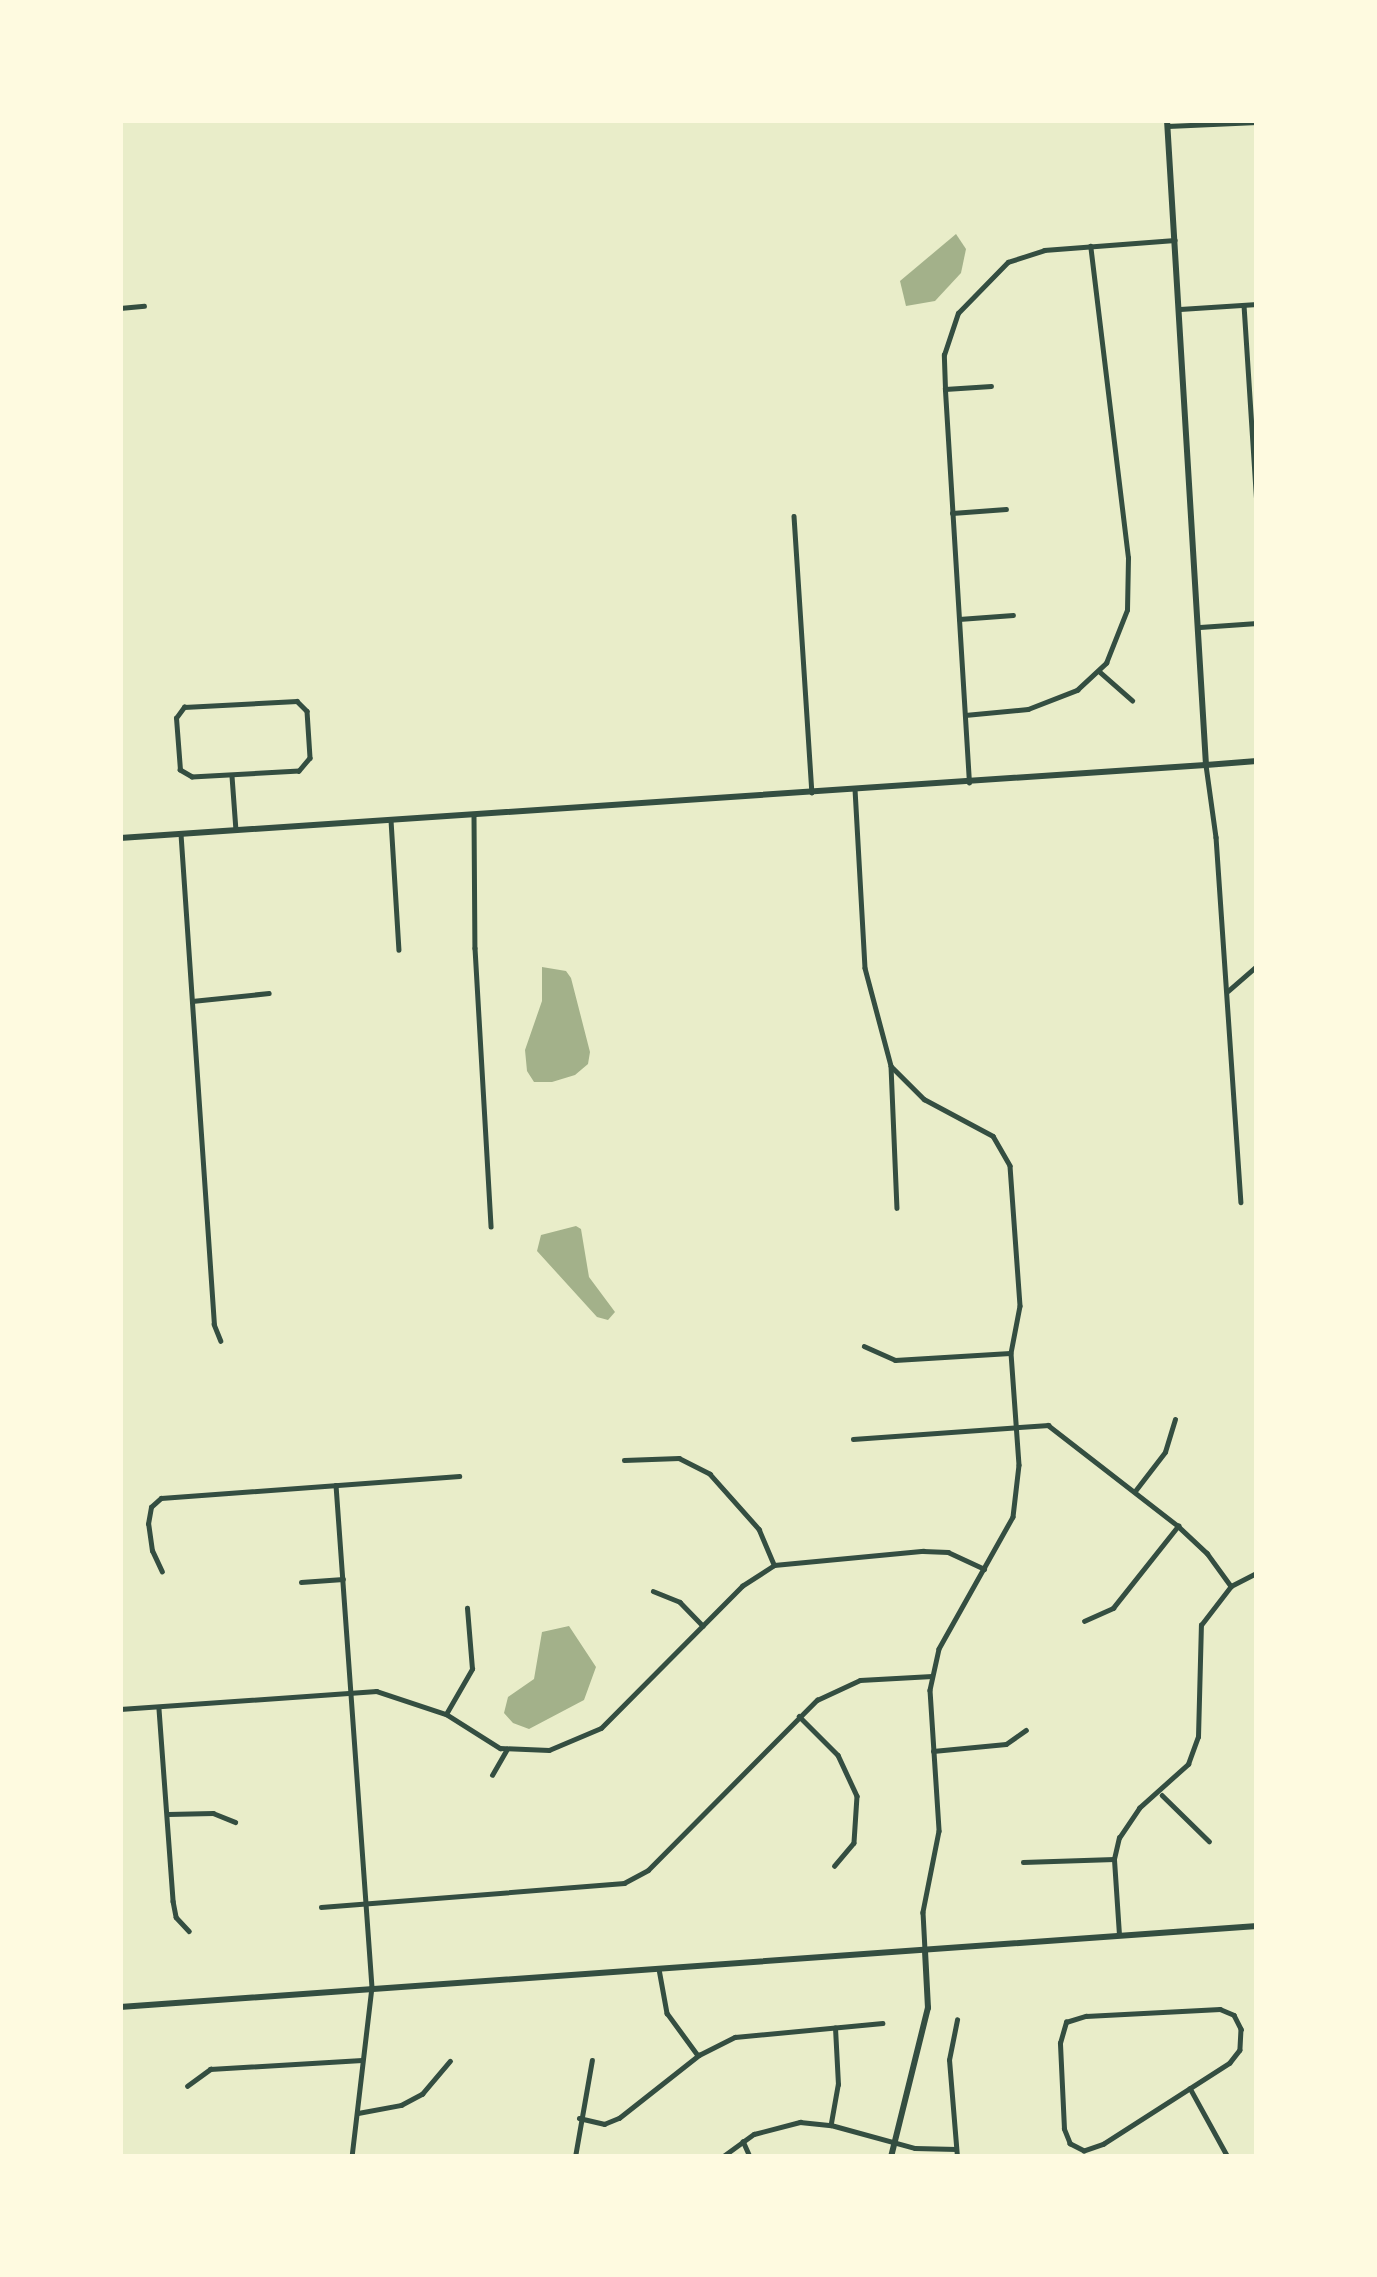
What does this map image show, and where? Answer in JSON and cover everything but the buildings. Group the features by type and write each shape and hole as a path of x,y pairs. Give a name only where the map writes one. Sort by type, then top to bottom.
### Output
{"main road":[{"path":"1167,123 1206,764"},
{"path":"120,838 1257,761"},
{"path":"120,2006 1257,1926"},
{"path":"891,2157 928,2008 925,1949"}],"street":[{"path":"1167,123 1257,122"},
{"path":"969,783 944,355 964,302 1008,262 1044,250 1175,239"},
{"path":"965,715 1040,706 1100,672 1118,641 1127,610 1128,558 1090,246"},
{"path":"1180,308 1257,304"},
{"path":"1244,305 1257,504"},
{"path":"120,308 144,306"},
{"path":"945,389 991,386"},
{"path":"952,513 1006,508"},
{"path":"794,516 812,792"},
{"path":"959,619 1013,615"},
{"path":"1199,627 1257,623"},
{"path":"1100,672 1132,700"},
{"path":"293,700 303,704 310,758 303,768 232,776 192,777 180,770 176,718 181,709 293,700"},
{"path":"1206,764 1228,991 1241,1202"},
{"path":"232,776 236,830"},
{"path":"855,789 865,968 891,1066 896,1208"},
{"path":"474,815 475,948 491,1227"},
{"path":"391,820 399,950"},
{"path":"181,834 214,1324 221,1341"},
{"path":"1228,991 1257,966"},
{"path":"192,1001 269,994"},
{"path":"891,1066 923,1099 993,1136 1010,1166 1021,1306 1011,1353 1016,1502 985,1569 939,1649 932,1676 939,1831 922,1912 925,1949"},
{"path":"864,1346 895,1360 1011,1353"},
{"path":"1135,1491 1172,1440 1175,1419"},
{"path":"853,1438 1016,1426 1054,1428 1178,1526 1231,1586"},
{"path":"624,1460 679,1458 710,1474 759,1529 774,1564"},
{"path":"162,1572 152,1551 148,1524 151,1507 161,1498 460,1476"},
{"path":"336,1485 372,1988 352,2157"},
{"path":"1084,1621 1113,1608 1178,1526"},
{"path":"120,1709 351,1691 395,1695 446,1714 487,1743 507,1749 549,1750 602,1727 742,1586 774,1564 940,1551 985,1569"},
{"path":"1119,1935 1114,1859 1130,1818 1160,1793 1193,1751 1201,1625 1231,1586 1257,1573"},
{"path":"302,1582 343,1579"},
{"path":"653,1591 680,1602 703,1626"},
{"path":"446,1714 472,1669 467,1608"},
{"path":"321,1907 624,1882 648,1870 817,1700 860,1680 932,1676"},
{"path":"159,1706 176,1917 188,1931"},
{"path":"799,1716 838,1755 857,1796 854,1843 835,1866"},
{"path":"933,1751 1006,1744 1026,1730"},
{"path":"492,1775 507,1749"},
{"path":"1160,1793 1209,1841"},
{"path":"168,1814 213,1813 235,1822"},
{"path":"1023,1862 1114,1859"},
{"path":"658,1969 668,2013 698,2055"},
{"path":"1220,2008 1238,2021 1240,2050 1230,2063 1190,2088 1104,2144 1078,2149 1064,2129 1060,2043 1066,2022 1086,2016 1220,2008"},
{"path":"722,2157 743,2141 783,2125 831,2125 924,2150 956,2153 949,2051 957,2020"},
{"path":"579,2118 604,2124 619,2118 698,2055 747,2034 882,2024"},
{"path":"831,2125 838,2085 835,2027"},
{"path":"187,2086 210,2068 362,2060"},
{"path":"574,2157 592,2060"},
{"path":"358,2113 401,2105 422,2094 450,2061"},
{"path":"1190,2088 1228,2157"},
{"path":"743,2141 750,2157"}],"shaded area":[{"path":"956,234 966,249 961,273 935,301 906,306 900,281"},
{"path":"542,967 566,971 571,978 590,1052 588,1064 575,1075 552,1082 534,1082 527,1071 525,1050 542,1001"},
{"path":"576,1226 581,1229 589,1277 615,1312 608,1320 597,1317 537,1251 541,1235"},
{"path":"569,1626 596,1667 584,1700 529,1729 513,1723 504,1713 508,1697 534,1679 542,1632"}]}
